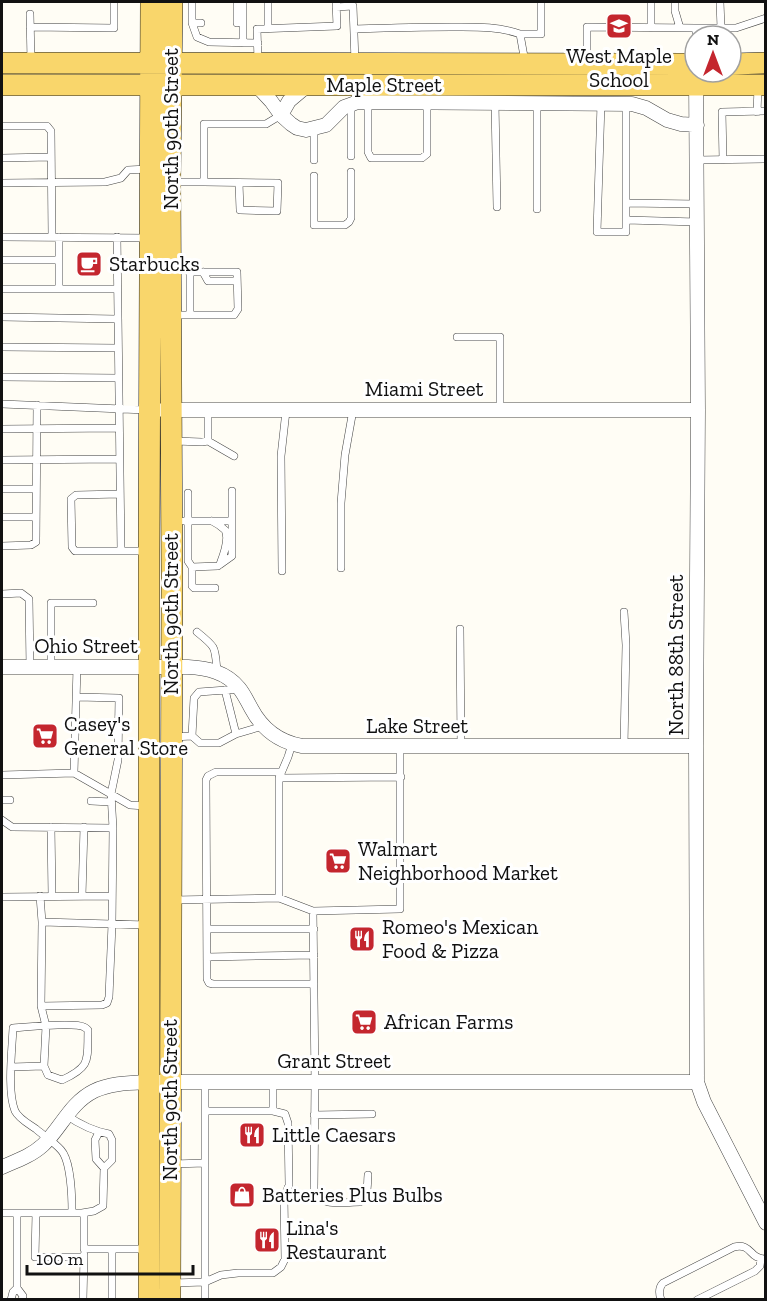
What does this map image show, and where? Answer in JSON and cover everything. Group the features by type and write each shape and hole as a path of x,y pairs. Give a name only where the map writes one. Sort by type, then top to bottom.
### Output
{"main road":[{"name":"North 90th Street","path":"151,2 150,238 160,410 171,441 182,578 171,667 170,1291"},
{"name":"North 90th Street","path":"149,1299 149,551 160,410 180,315 180,270 171,182 172,2"},
{"name":"Maple Street","path":"2,63 172,64 258,53 355,64 683,64"},
{"path":"743,64 765,63"},
{"name":"Maple Street","path":"2,85 308,85 683,79"},
{"name":"Maple Street","path":"743,83 762,85"}],"street":[{"name":"North 88th Street","path":"696,84 697,1082 765,1223"},
{"path":"256,85 281,116 297,128 306,130 326,125 344,106 358,102 626,104 646,108 667,120 697,125"},
{"path":"281,116 289,101 308,85"},
{"name":"Miami Street","path":"160,410 698,410"},
{"name":"Ohio Street","path":"2,667 171,667"},
{"name":"Lake Street","path":"171,667 204,669 228,678 240,689 263,726 274,736 302,746 696,746"},
{"name":"Grant Street","path":"2,1167 32,1153 48,1139 81,1099 100,1088 119,1084 149,1082 697,1082"}],"lane":[{"path":"30,27 114,28 114,2"},
{"path":"192,2 192,23 197,37 209,42 243,43 258,53"},
{"path":"237,2 237,23 243,43"},
{"path":"237,23 243,2"},
{"path":"268,2 268,29"},
{"path":"354,29 479,27 509,30 520,34 541,34 541,2"},
{"path":"651,2 651,28"},
{"path":"675,2 680,28"},
{"path":"720,2 721,24"},
{"path":"258,53 257,29 337,26 336,4 353,4 355,64"},
{"path":"30,14 31,63"},
{"path":"743,26 765,18"},
{"path":"192,23 201,23"},
{"path":"587,64 587,27 683,29"},
{"path":"520,34 526,64"},
{"path":"757,112 762,85"},
{"path":"368,102 368,152 371,158 422,158 427,154 427,103"},
{"path":"351,103 351,156"},
{"path":"495,103 497,207"},
{"path":"537,103 537,209"},
{"path":"600,103 597,232 626,232 626,104"},
{"path":"723,160 722,112 765,111"},
{"path":"204,182 204,124 266,124 281,116"},
{"path":"2,126 47,126 51,131 51,183 59,261 59,289"},
{"path":"314,129 314,160"},
{"path":"2,158 51,157"},
{"path":"697,160 765,159"},
{"path":"2,183 105,182 121,178 128,170 150,169"},
{"path":"314,176 314,225 345,225 351,218 351,172"},
{"path":"171,182 278,183 277,211 240,210 239,183"},
{"path":"626,203 697,204"},
{"path":"626,220 697,222"},
{"path":"2,237 150,238"},
{"path":"117,237 121,551"},
{"path":"2,261 59,261"},
{"path":"180,270 203,272 208,281 237,281 238,309 234,315 180,315"},
{"path":"2,289 117,289"},
{"path":"2,317 117,319"},
{"path":"457,337 500,337 500,410"},
{"path":"2,347 118,348"},
{"path":"2,377 118,378"},
{"path":"2,404 160,410"},
{"path":"2,546 31,545 36,542 37,405"},
{"path":"341,568 341,503 345,455 353,410"},
{"path":"208,411 208,441"},
{"path":"282,571 281,456 286,411"},
{"path":"2,429 118,429"},
{"path":"171,441 208,441 234,456"},
{"path":"2,460 119,459"},
{"path":"2,489 36,489"},
{"path":"215,588 194,588 182,578 192,567 219,566 232,556 232,491"},
{"path":"188,493 179,521 188,561 192,567"},
{"path":"120,494 76,495 71,499 72,547 75,551 149,551"},
{"path":"2,517 36,517"},
{"path":"179,521 232,521"},
{"path":"213,521 225,530 226,536 226,551 219,566"},
{"path":"2,594 21,593 29,599 30,667"},
{"path":"51,667 51,603 93,603"},
{"path":"624,612 626,645 624,746"},
{"path":"460,629 461,747"},
{"path":"197,632 215,649 217,673"},
{"path":"74,773 78,732 77,667"},
{"path":"192,736 194,698 199,692 240,689"},
{"path":"225,690 236,734"},
{"path":"41,1006 102,1005 107,1003 109,997 113,828 111,798 118,760 114,732 119,698 76,697"},
{"path":"171,736 192,736 200,743 219,743 236,734 263,726"},
{"path":"279,898 280,775 292,744"},
{"path":"171,900 279,898 313,911 400,909 400,747"},
{"path":"109,749 118,749"},
{"path":"314,984 209,983 207,979 206,780 208,776 216,772 401,777"},
{"path":"2,775 74,773 111,798 130,805 149,806"},
{"path":"91,801 111,798"},
{"path":"2,820 12,827 113,828"},
{"path":"51,827 52,896"},
{"path":"82,896 84,827"},
{"path":"40,896 41,1006 46,1026 44,1066 48,1075 62,1080 74,1075 87,1061 88,1030 84,1026 46,1026 13,1028 12,1096 19,1117 48,1139 65,1156 72,1213"},
{"path":"2,897 112,896"},
{"path":"313,911 314,1189 316,1196 329,1203 360,1202 367,1194 368,1175"},
{"path":"42,922 149,926"},
{"path":"207,929 314,929"},
{"path":"207,957 314,956"},
{"path":"11,1067 44,1066"},
{"path":"205,1082 205,1299"},
{"path":"273,1082 273,1111"},
{"path":"170,1291 205,1282 221,1275 273,1273 281,1267 285,1259 284,1198 289,1185 288,1123 285,1114 273,1111 205,1111"},
{"path":"314,1115 372,1114"},
{"path":"2,1213 82,1213 94,1211 102,1206 104,1168 112,1160 112,1140 109,1134 76,1122 66,1115"},
{"path":"99,1132 95,1140 96,1159 104,1168"},
{"path":"171,1164 205,1163"},
{"path":"16,1213 17,1288 22,1299"},
{"path":"36,1213 35,1257 112,1249 148,1249"},
{"path":"82,1213 84,1213 84,1299"},
{"path":"661,1299 660,1292 663,1283 734,1247 746,1247 755,1257 763,1259 755,1270 698,1299"},
{"path":"112,1249 112,1299"},
{"path":"11,1299 17,1288"}],"place":[{"name":"West Maple School","path":"619,26"},
{"name":"Starbucks","path":"89,264"},
{"name":"Casey's General Store","path":"45,736"},
{"name":"Walmart Neighborhood Market","path":"338,861"},
{"name":"Romeo's Mexican Food & Pizza","path":"362,939"},
{"name":"African Farms","path":"364,1022"},
{"name":"Little Caesars","path":"252,1135"},
{"name":"Batteries Plus Bulbs","path":"242,1195"},
{"name":"Lina's Restaurant","path":"267,1240"}]}
